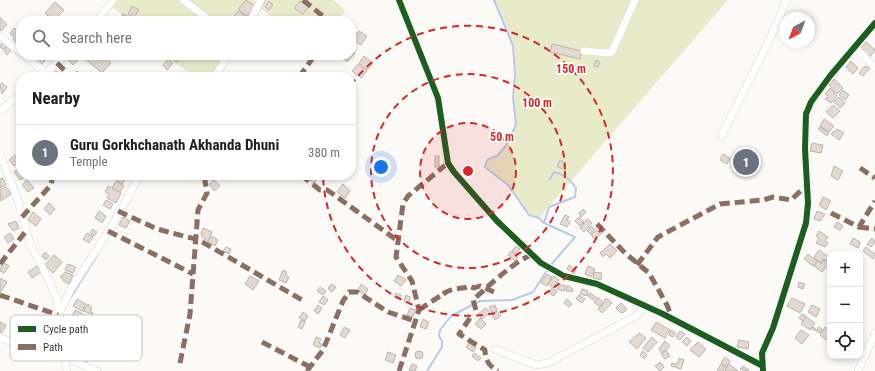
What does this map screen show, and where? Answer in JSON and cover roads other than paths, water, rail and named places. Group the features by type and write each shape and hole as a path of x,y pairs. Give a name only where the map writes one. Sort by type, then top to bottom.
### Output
{"street":[{"path":"101,16 113,0"},
{"path":"183,0 204,16"},
{"path":"253,16 261,0"},
{"path":"399,0 438,98 447,157 454,172 497,221 541,263 564,276 597,284 645,306 762,368 762,353 773,328 806,223 808,203 805,149 806,114 815,97 875,23"},
{"path":"584,51 607,54 612,52 635,0"},
{"path":"721,136 766,47 787,0"},
{"path":"0,36 16,49"},
{"path":"855,47 875,68"},
{"path":"29,60 41,72"},
{"path":"47,72 60,60"},
{"path":"217,72 226,60"},
{"path":"57,63 66,72"},
{"path":"0,111 16,98"},
{"path":"0,154 18,200 31,247 57,298 58,315"},
{"path":"58,315 71,289 112,226 137,180"},
{"path":"495,349 536,365 548,363 636,316 645,306"},
{"path":"858,371 875,333"},
{"path":"0,338 10,341"},
{"path":"65,361 67,371"},
{"path":"73,361 97,371"}],"waterway":[{"path":"259,11 265,0"},
{"path":"494,0 513,46 515,74 513,98 516,124 508,143 498,155 487,160 485,167 508,185 529,215 539,218 544,223"},
{"path":"550,179 554,172 558,173 572,182 576,188 575,197 549,207 544,223 575,237 550,266"},
{"path":"71,297 98,254"},
{"path":"427,371 442,347 442,341 439,336 440,330 451,316 480,301 512,300 533,292 548,269"}],"place":[{"name":"Guru Gorkhchanath Akhanda Dhuni","path":"746,162"}]}
